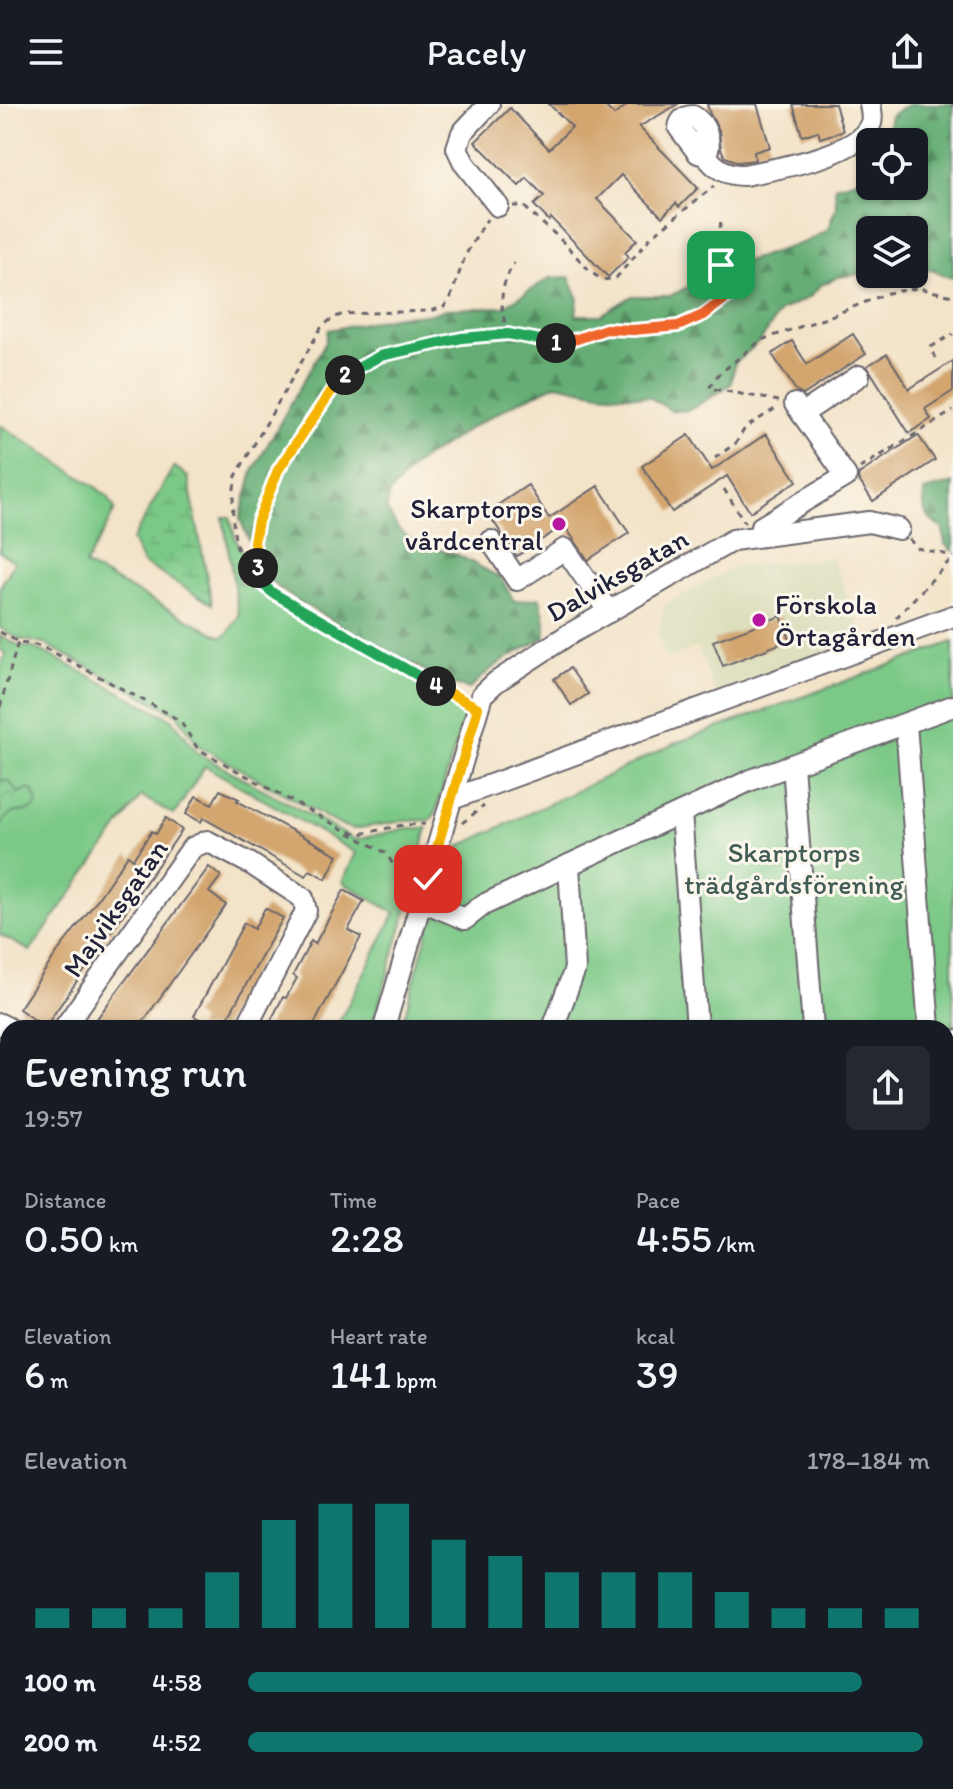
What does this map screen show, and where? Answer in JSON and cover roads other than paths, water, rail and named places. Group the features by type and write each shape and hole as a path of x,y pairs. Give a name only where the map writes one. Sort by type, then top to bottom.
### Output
{"street":[{"path":"489,104 462,133 457,148 464,163 498,206"},
{"path":"706,155 711,163 734,175 814,160 835,152 867,131 871,121 870,104"},
{"path":"759,536 761,527 846,476 798,409 859,376"},
{"name":"Dalviksgatan","path":"386,1020 482,695 496,682 568,635 733,540 869,522 899,529"},
{"path":"491,541 517,580 565,549 609,612"},
{"path":"452,799 953,616"},
{"path":"422,901 465,919 483,905 751,780 953,706"},
{"path":"906,724 928,1020"},
{"path":"793,765 812,1020"},
{"path":"681,813 696,1020"},
{"name":"Majviksgatan","path":"70,1020 192,848 207,841 251,864 303,898 306,911 250,1020"},
{"path":"556,1020 575,969 569,865"}],"place":[{"name":"Skarptorps vårdcentral","path":"559,524"},
{"name":"Förskola Örtagården","path":"759,620"}],"park label":[{"name":"Skarptorps trädgårdsförening","path":"794,868"}]}
